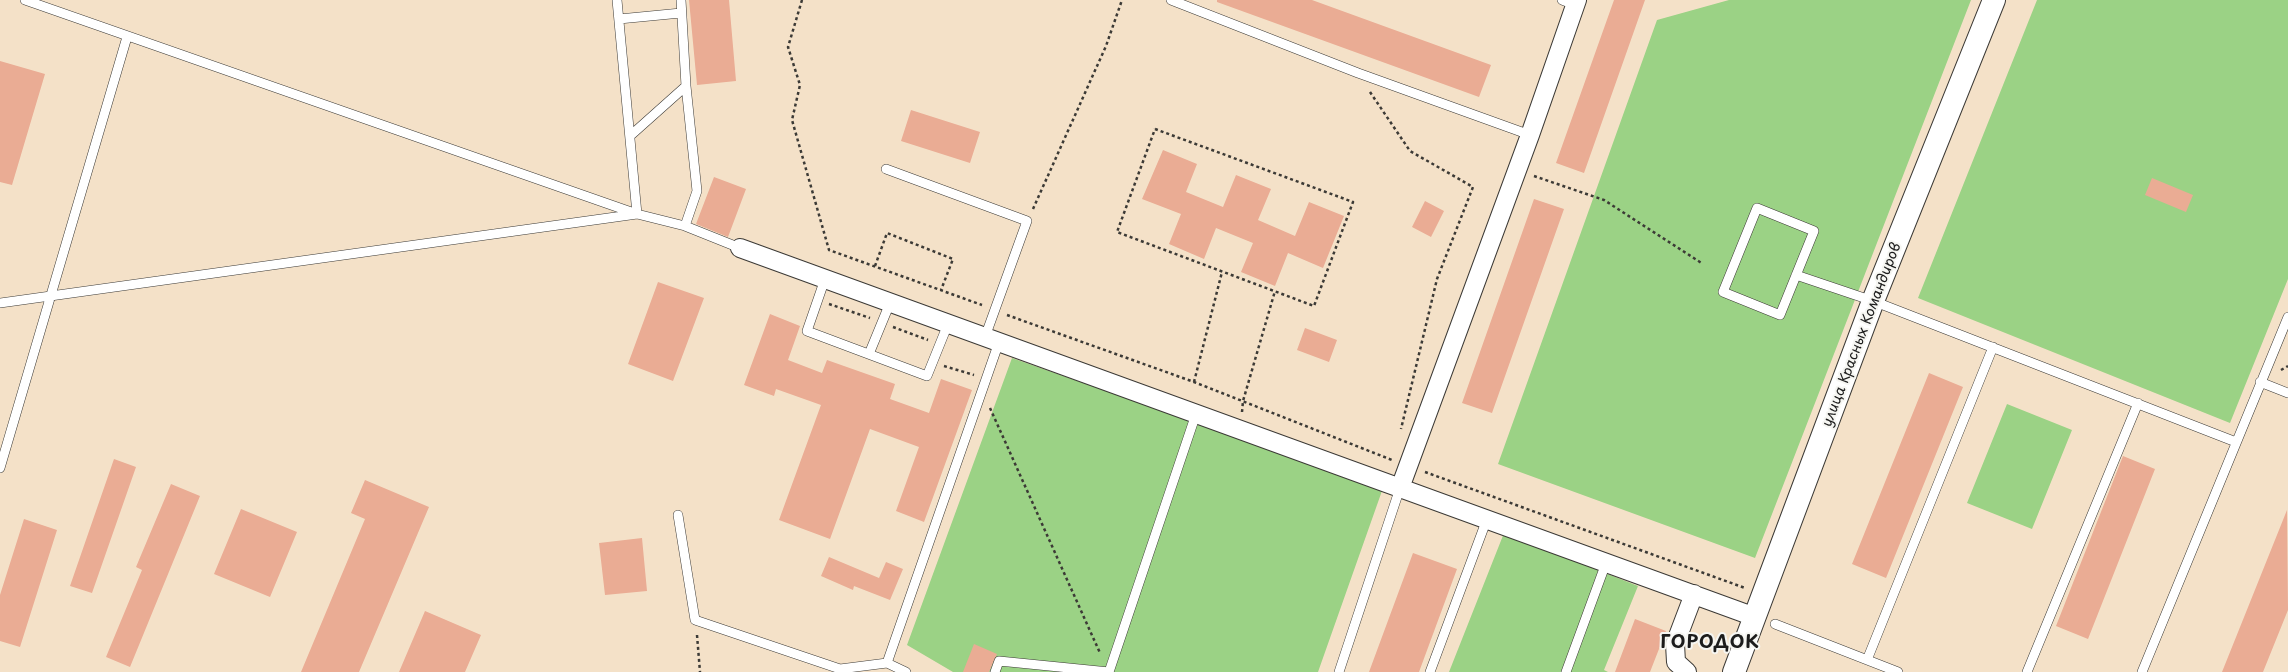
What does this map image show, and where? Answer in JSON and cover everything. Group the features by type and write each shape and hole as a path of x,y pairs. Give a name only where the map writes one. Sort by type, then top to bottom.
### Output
{"main road":[{"name":"улица Красных Командиров","path":"1734,672 1765,621 1873,301 1994,0"}],"street":[{"path":"1400,488 1406,465 1530,135 1571,2"},
{"path":"740,248 1765,621"},
{"path":"1687,672 1676,662 1675,644 1694,594"}],"lane":[{"path":"25,0 637,214 685,226 740,248"},
{"path":"617,0 637,214"},
{"path":"681,0 686,86 697,190 685,226"},
{"path":"1171,0 1358,73 1530,135"},
{"path":"619,19 681,14"},
{"path":"0,468 128,37"},
{"path":"630,136 686,86"},
{"path":"886,169 1027,221 994,310 992,340 982,391 887,663"},
{"path":"1757,208 1814,231 1796,275 1780,315 1723,292 1757,208"},
{"path":"0,303 637,214"},
{"path":"1796,275 1873,301 2236,442"},
{"path":"825,279 807,331 926,376 948,324"},
{"path":"870,354 890,303"},
{"path":"2142,672 2288,317"},
{"path":"1867,660 1994,347"},
{"path":"2260,382 2288,393"},
{"path":"2027,672 2138,403"},
{"path":"995,672 999,661 1109,672 1196,414"},
{"path":"1339,672 1400,488"},
{"path":"678,515 696,620 840,669 887,663 906,672"},
{"path":"1430,672 1487,519"},
{"path":"1566,672 1606,563"},
{"path":"1765,621 1898,672"}],"path":[{"path":"802,0 788,47 800,84 792,120 829,250 1194,382 1406,465 1741,586"},
{"path":"1027,221 1106,46 1122,0"},
{"path":"1358,73 1410,151 1473,187 1438,279 1400,430"},
{"path":"1155,129 1353,202 1314,306 1275,291 1117,232 1155,129"},
{"path":"1517,170 1604,200 1703,264"},
{"path":"875,266 887,233 953,259 940,290"},
{"path":"1194,382 1222,272"},
{"path":"1241,430 1243,401 1275,291"},
{"path":"932,363 974,375 1109,672"},
{"path":"696,620 700,672"}],"green space":[{"path":"1729,0 1971,0 1755,558 1498,464 1657,20"},
{"path":"2037,0 2288,0 2288,279 2230,423 1918,298"},
{"path":"1012,358 1383,488 1318,672 953,672 907,645"},
{"path":"2007,404 2072,430 2032,529 1967,503"},
{"path":"1504,533 1638,586 1604,670 1608,672 1449,672"}],"building":[{"path":"689,0 729,0 736,81 697,85"},
{"path":"1217,0 1312,0 1491,65 1479,97 1217,2"},
{"path":"1614,0 1645,0 1584,173 1556,163"},
{"path":"0,61 45,74 12,185 0,182"},
{"path":"911,110 980,132 970,163 901,141"},
{"path":"1163,150 1197,164 1186,192 1223,207 1236,175 1271,189 1258,220 1295,236 1309,202 1344,216 1323,268 1288,253 1275,286 1241,272 1253,243 1216,228 1204,259 1169,244 1181,214 1142,199"},
{"path":"714,177 746,189 728,237 696,224"},
{"path":"2152,178 2193,195 2186,212 2145,195"},
{"path":"1534,199 1564,209 1492,413 1462,403"},
{"path":"1425,201 1444,211 1431,237 1412,227"},
{"path":"658,282 704,298 673,381 628,364"},
{"path":"770,314 800,326 788,360 822,373 827,360 895,384 890,399 929,413 941,379 972,390 924,522 896,511 919,447 870,429 830,539 779,520 821,405 776,389 774,396 744,385"},
{"path":"1305,328 1337,340 1329,362 1297,350"},
{"path":"1929,373 1963,387 1886,578 1852,564"},
{"path":"2123,456 2155,469 2088,639 2056,626"},
{"path":"114,459 136,467 92,593 70,586"},
{"path":"365,480 429,507 359,672 301,672 365,519 351,513"},
{"path":"171,484 200,496 130,667 106,657 142,570 136,567"},
{"path":"241,509 297,532 270,597 214,574"},
{"path":"2287,510 2288,610 2263,672 2222,672"},
{"path":"24,519 57,530 20,647 0,641 0,595"},
{"path":"642,538 647,591 605,595 599,543"},
{"path":"1413,553 1457,569 1419,672 1369,672"},
{"path":"829,557 879,578 886,562 903,569 890,600 854,586 853,590 821,576"},
{"path":"425,611 481,635 465,672 399,672"},
{"path":"1635,619 1666,631 1650,672 1615,672"},
{"path":"974,644 997,654 989,672 963,672"}],"district":[{"name":"ГОРОДОК","path":"1710,643"}]}
